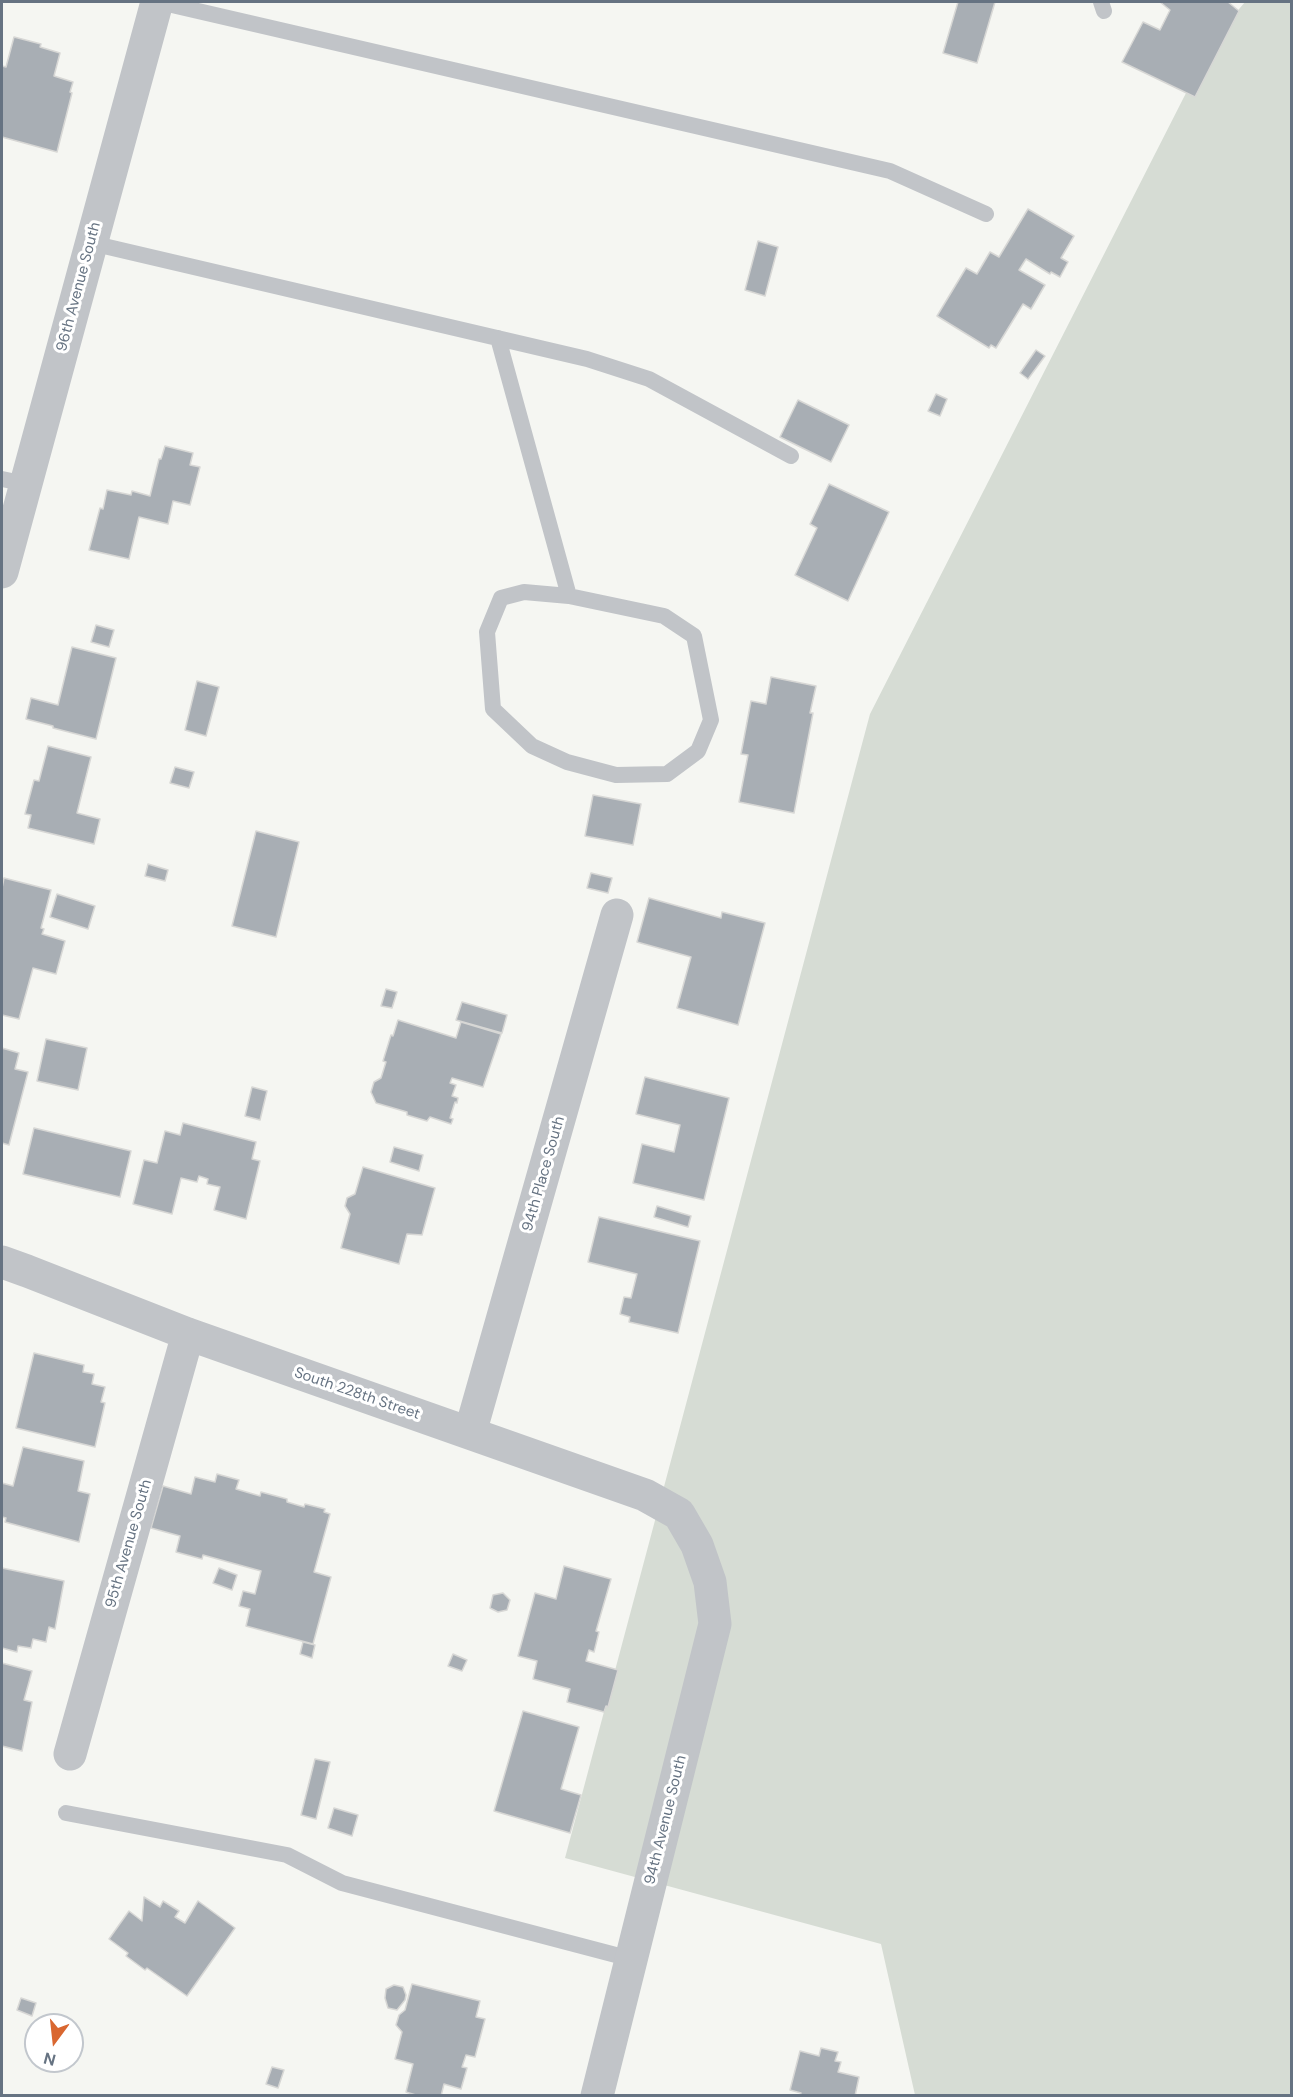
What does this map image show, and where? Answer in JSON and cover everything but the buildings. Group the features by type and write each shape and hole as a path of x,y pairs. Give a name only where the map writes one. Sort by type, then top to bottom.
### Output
{"street":[{"name":"96th Avenue South","path":"2,572 14,481 92,243 158,2"},
{"name":"94th Place South","path":"470,1433 618,915"},
{"name":"South 228th Street","path":"2,1263 188,1334 645,1495 679,1514 697,1545"},
{"name":"95th Avenue South","path":"70,1754 188,1334"},
{"name":"94th Avenue South","path":"597,2096 715,1624 710,1582 697,1545"}],"lane":[{"path":"158,2 890,171 986,214"},
{"path":"92,243 587,359 649,379 791,456"},
{"path":"498,338 569,596"},
{"path":"524,592 569,596 664,616 694,636 711,720 698,751 667,774 616,775 567,762 532,746 493,708 487,632 501,598 524,592"},
{"path":"66,1813 287,1855 342,1883 631,1959"}],"shaded area":[{"path":"1245,2 1291,2 1291,2095 915,2095 881,1944 565,1858 870,714 1213,40"}]}
